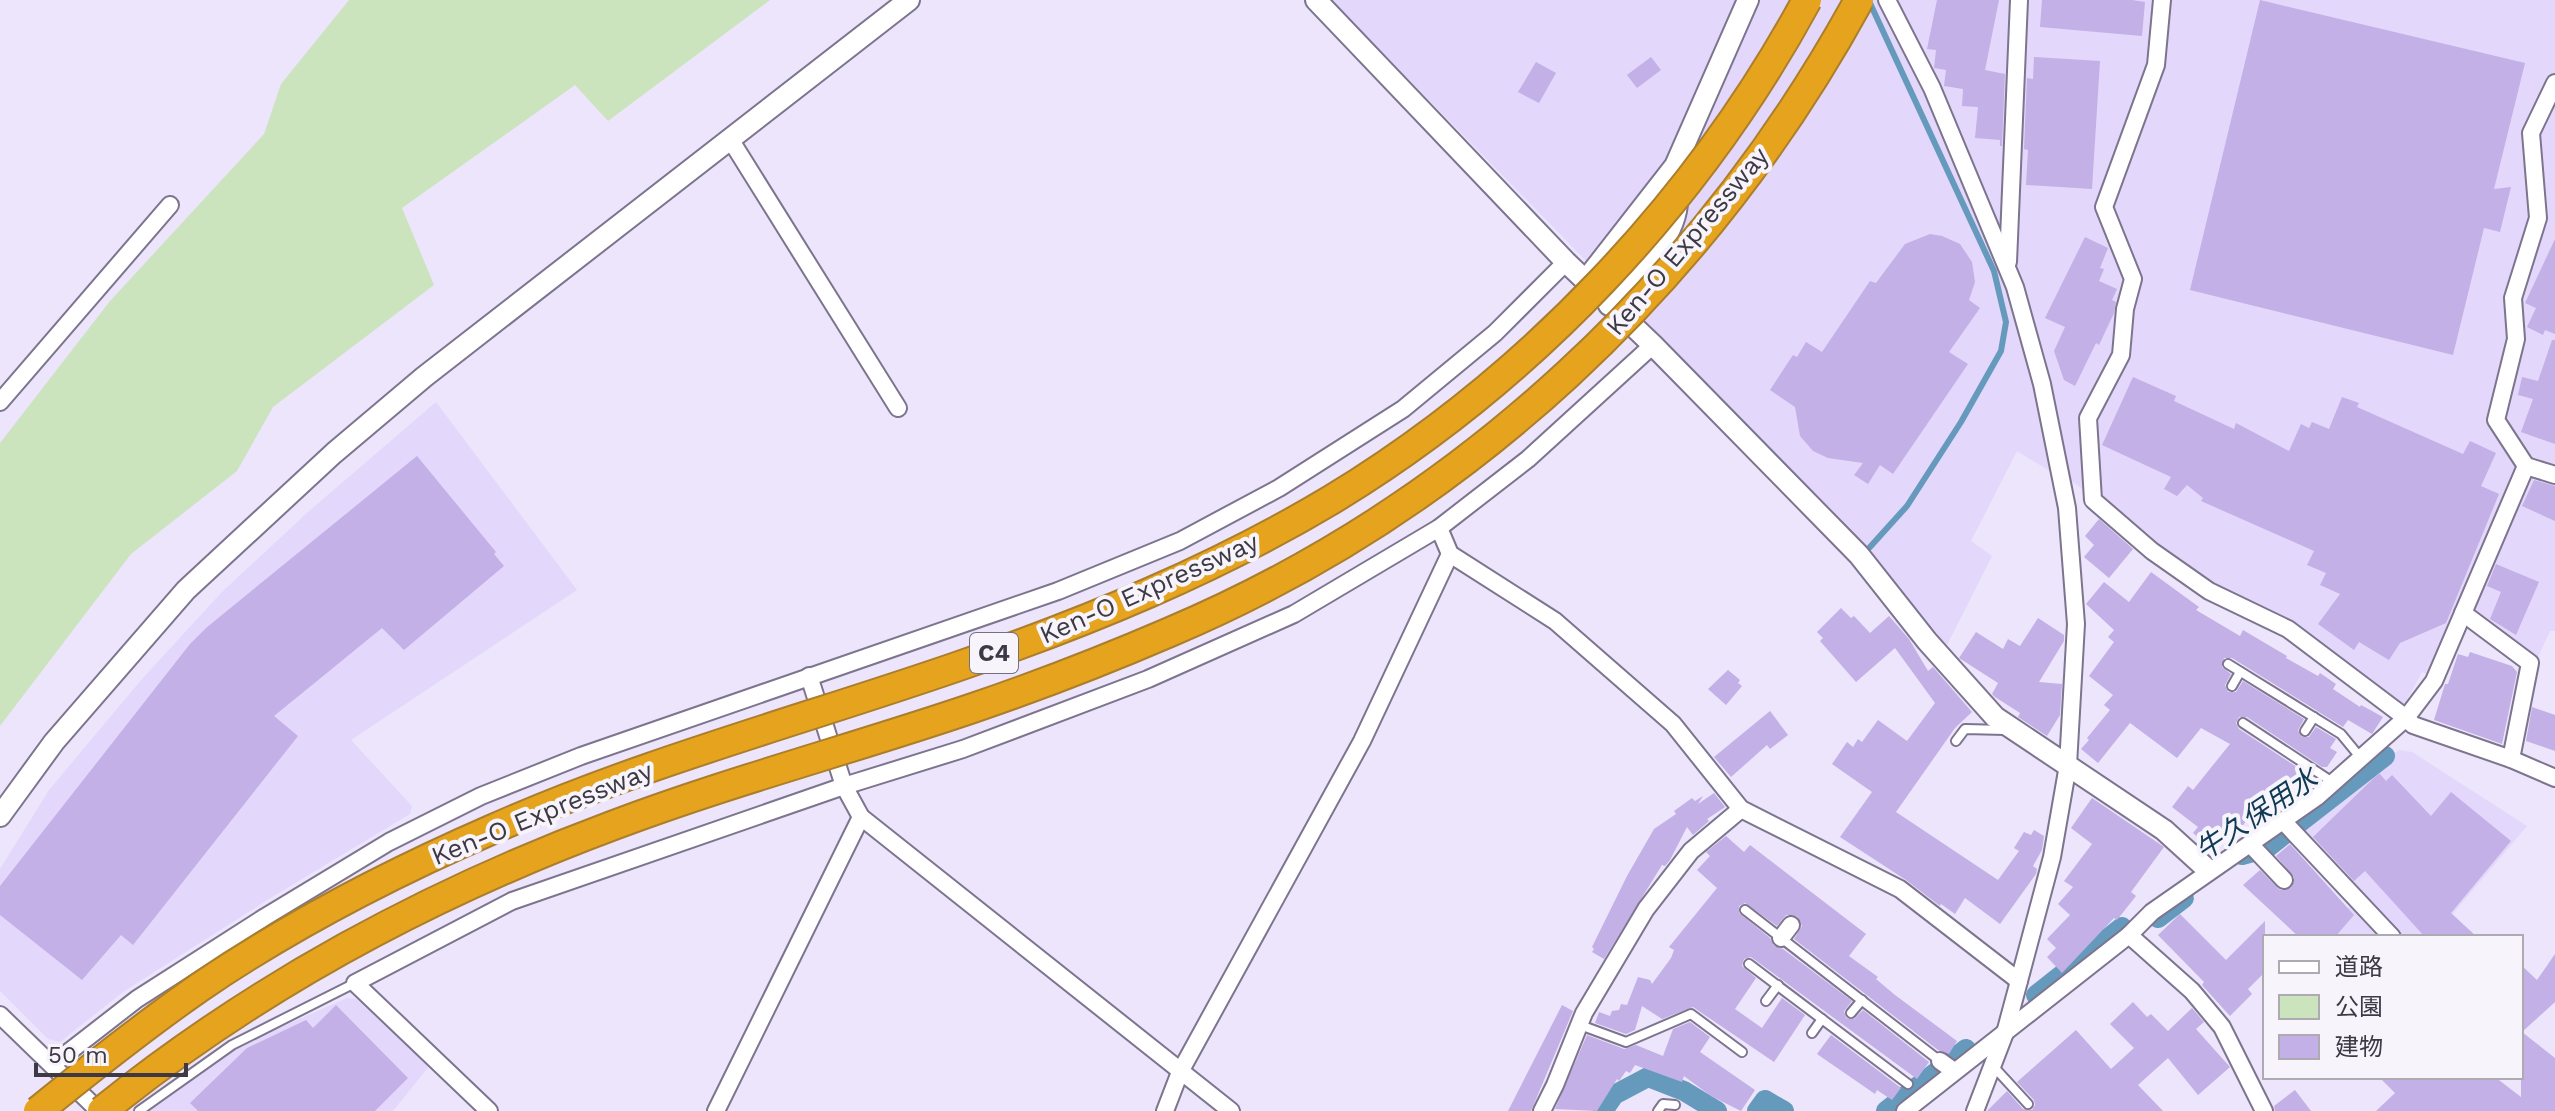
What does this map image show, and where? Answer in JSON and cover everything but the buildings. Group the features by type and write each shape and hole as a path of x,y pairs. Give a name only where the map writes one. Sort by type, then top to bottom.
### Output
{"highway":[{"name":"Ken-O Expressway","path":"38,1111 110,1052 204,985 295,928 494,828 598,786 958,666 1072,624 1212,564 1331,500 1434,430 1488,387 1538,343 1629,252 1689,181 1743,107 1807,0"},
{"name":"Ken-O Expressway","path":"100,1111 232,1016 322,961 411,913 506,868 614,825 970,709 1072,672 1232,604 1356,537 1409,502 1519,419 1623,321 1723,207 1782,128 1825,62 1859,0"}],"street":[{"path":"0,816 54,742 186,590 312,473 424,377 909,0"},
{"path":"1316,0 1566,262 1653,345 1859,555 1927,641 1995,717 2164,830 2208,870"},
{"path":"1586,280 1675,166 1748,0"},
{"path":"1887,0 1932,88 2015,287 2042,384 2067,508 2076,624 2068,765 2052,857 2019,981 2005,1033 1975,1111"},
{"path":"2008,270 2019,0"},
{"path":"2162,0 2156,65 2104,207 2133,279 2125,309 2121,355 2088,418 2093,500 2152,551 2209,591 2288,629 2413,725 2511,759 2555,778"},
{"path":"2555,83 2531,133 2538,218 2513,298 2516,339 2496,420 2526,466 2555,475"},
{"path":"730,139 898,408"},
{"path":"1609,305 1651,259 1678,214 1675,166"},
{"path":"0,402 170,205"},
{"path":"52,1065 137,999 389,842 481,796 581,756 1058,591 1180,541 1279,488 1403,409 1495,333 1566,262"},
{"path":"489,1111 355,983 512,901 844,786 963,749 1148,679 1294,614 1439,528 1528,459 1653,345"},
{"path":"1905,1111 1918,1091 1948,1067 2005,1033 2208,870 2254,849 2288,827 2406,718 2434,681 2526,466"},
{"path":"1439,528 1450,554 1555,621 1673,724 1741,809 1900,889 2019,981"},
{"path":"1165,1111 1180,1072 1362,741 1450,554"},
{"path":"2463,613 2530,663 2511,759"},
{"path":"809,676 844,786 861,817 1231,1111"},
{"path":"1542,1111 1580,1025 1646,909 1691,851 1741,809"},
{"path":"716,1111 861,817"},
{"path":"2288,827 2390,935"},
{"path":"2254,849 2284,880"},
{"path":"2129,935 2192,991 2222,1027 2264,1111"},
{"path":"0,1015 100,1111"}],"lane":[{"path":"2228,664 2341,734 2362,759"},
{"path":"2232,686 2240,672"},
{"path":"2305,731 2314,717"},
{"path":"2243,723 2334,783"},
{"path":"1956,741 1965,729 2014,729"},
{"path":"1745,910 1786,932 1862,1000 1948,1067"},
{"path":"1749,964 1918,1091"},
{"path":"139,1111 232,1045 355,983"},
{"path":"1766,1001 1778,985"},
{"path":"1851,1013 1862,1000"},
{"path":"1580,1025 1626,1042 1691,1014 1742,1052"},
{"path":"1812,1033 1822,1019"},
{"path":"1654,1029 1659,1041"},
{"path":"1719,1050 1726,1040"},
{"path":"1992,1065 2028,1104"},
{"path":"1658,1111 1663,1104 1675,1105"}],"shaded area":[{"path":"1331,0 2555,0 2555,631 2550,631 2536,661 2460,607 2427,674 2422,672 2405,703 2397,705 2188,570 2069,479 2017,451 1971,541 1992,556 1945,649 1867,554 1861,542"},
{"path":"436,402 577,590 351,740 412,806 410,814 123,992 60,1042 48,1039 0,991 0,869 49,790 142,679 222,592 308,512"},
{"path":"2399,750 2412,752 2527,826 2435,935 2402,935 2295,819 2385,752 2391,756"},
{"path":"2350,906 2376,935 2320,935"},
{"path":"347,998 356,999 430,1065 393,1111 149,1111 243,1044"}],"green space":[{"path":"349,0 770,0 608,121 575,85 402,208 434,285 273,407 237,471 131,554 0,726 0,443 110,301 264,134 281,84"}],"waterway":[{"path":"1869,1 1994,271 2006,322 2001,351 1961,422 1907,506 1870,547"},
{"name":"牛久保用水","path":"2242,855 2267,848 2385,756"},
{"name":"牛久保用水","path":"2158,918 2184,898"},
{"name":"牛久保用水","path":"2036,995 2122,927"},
{"name":"牛久保用水","path":"1886,1111 1966,1049"},
{"name":"牛久保用水","path":"1603,1111 1614,1095 1648,1077 1684,1091 1717,1111"},
{"name":"牛久保用水","path":"1757,1111 1765,1100 1784,1111"}]}
